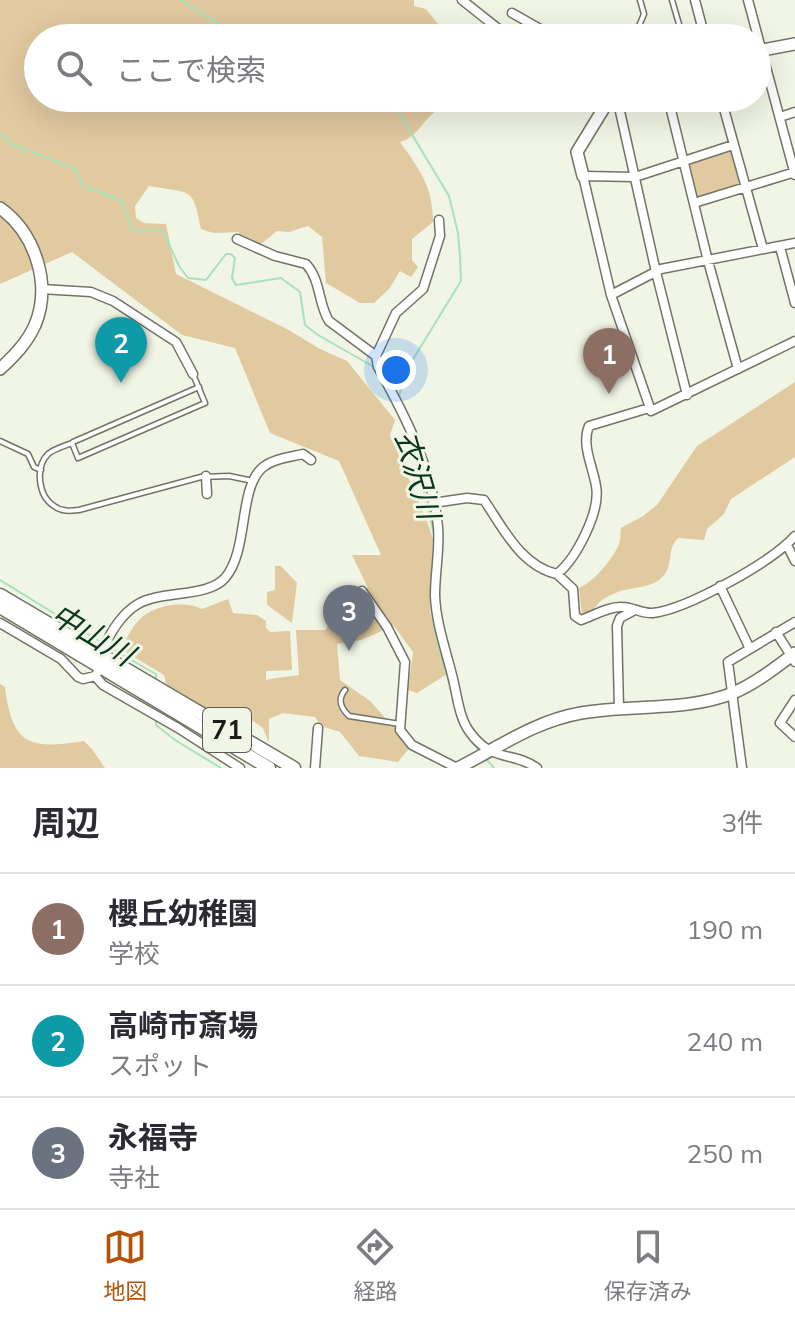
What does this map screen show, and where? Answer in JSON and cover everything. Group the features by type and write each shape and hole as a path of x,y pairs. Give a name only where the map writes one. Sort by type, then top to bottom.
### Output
{"main road":[{"name":"71","path":"0,595 155,698 269,768"},
{"name":"71","path":"0,607 102,662"},
{"name":"71","path":"155,698 294,768"}],"street":[{"path":"462,0 492,24"},
{"path":"695,0 701,24"},
{"path":"748,0 753,24"},
{"path":"512,13 531,24"},
{"path":"771,48 795,44"},
{"path":"694,203 795,173 771,88"},
{"path":"601,112 577,152 611,295 649,408 653,411 795,341"},
{"path":"620,112 687,395"},
{"path":"671,112 738,369"},
{"path":"725,112 763,249"},
{"path":"780,117 795,112"},
{"path":"583,176 635,177 733,145"},
{"path":"0,208 14,219 29,239 37,259 41,289 41,305 34,327 18,353 0,369"},
{"path":"439,220 440,236 423,289 396,313 376,356 378,367 415,435 433,503 438,527 435,592 438,628 468,730 490,752 537,768"},
{"path":"237,239 275,256 306,264 316,282 329,321 376,356"},
{"path":"611,295 656,272 795,243"},
{"path":"780,247 795,303"},
{"path":"41,289 91,292 113,301 176,342 193,374"},
{"path":"557,574 565,568 583,540 597,506 597,489 584,436 589,426 649,408"},
{"path":"240,768 161,718 155,698 103,685 102,662 117,624 136,605 152,598 211,587 224,579 235,560 253,481 262,468 273,461 303,454 311,460"},
{"path":"206,476 207,494"},
{"path":"433,503 467,498 484,500 503,532 524,555 542,571 557,574 573,589 575,616 581,620 620,606 653,613 680,607 787,545 795,536"},
{"path":"787,545 795,561"},
{"path":"720,586 750,649"},
{"path":"362,591 387,627 405,662 400,724 405,738 412,745 458,768 525,730 553,720 580,713 709,700 732,694 794,657 776,632"},
{"path":"619,708 617,626 620,618 635,610"},
{"path":"742,768 728,662 795,622"},
{"path":"0,623 61,659 83,679 102,662"},
{"path":"795,700 780,723 795,737"},
{"path":"315,768 318,728"}],"lane":[{"path":"640,0 644,14 640,24"},
{"path":"672,0 679,24"},
{"path":"72,443 78,458 205,403 193,374"},
{"path":"199,387 47,456 41,470 42,489 47,500 65,511 79,510 206,476 229,476 253,481"},
{"path":"0,441 28,454 34,467 41,470"},
{"path":"345,690 340,699 341,706 349,716 400,724"}],"shaded area":[{"path":"0,0 414,0 414,6 426,9 438,24 24,24 24,112 436,112 412,136 400,142 424,179 431,199 433,222 412,239 412,260 418,267 411,277 400,271 389,289 374,303 360,303 326,283 322,237 308,226 289,232 277,231 249,250 238,232 213,233 201,229 195,205 188,194 149,186 135,206 136,218 144,223 166,224 176,274 347,361 395,420 390,435 433,539 430,611 447,674 417,693 408,690 413,652 394,626 361,640 337,644 340,680 370,701 411,746 398,762 359,756 340,732 321,726 315,717 283,713 269,719 269,743 263,728 234,708 218,716 166,684 164,675 121,649 135,624 151,611 178,605 202,609 228,599 233,613 257,615 266,621 270,632 290,631 292,670 266,671 266,681 299,675 296,630 326,630 329,622 342,610 348,591 368,588 352,555 381,555 339,461 270,433 235,348 182,335 72,252 0,284"},
{"path":"732,151 740,187 697,198 689,162"},
{"path":"795,382 795,457 731,499 724,514 707,529 704,540 678,538 672,547 665,574 660,579 650,585 609,596 582,617 579,588 597,575 609,560 618,546 621,528 657,505 697,446"},
{"path":"275,566 281,566 297,583 292,623 267,605 267,592 275,590"},
{"path":"0,684 5,687 13,721 26,739 49,745 84,741 105,768 0,768"}],"waterway":[{"path":"180,0 219,24"},
{"path":"398,112 449,196 458,233 461,281 407,369 399,396"},
{"name":"衣沢川","path":"0,132 9,143 75,169 84,186 122,201 132,230 163,231 188,278 206,280 226,254 235,258 232,278 236,285 281,278 300,292 305,325 374,367"},
{"name":"衣沢川","path":"382,383 398,413"},
{"name":"衣沢川","path":"415,451 434,535"},
{"name":"中山川","path":"0,580 104,644"},
{"name":"衣沢川","path":"432,601 434,629 459,719"},
{"name":"中山川","path":"110,648 156,674 156,682"},
{"name":"中山川","path":"156,720 156,725 175,740 221,768"},
{"name":"衣沢川","path":"461,725 480,752"},
{"name":"衣沢川","path":"487,760 494,768"}],"place":[{"name":"高崎市斎場","path":"121,383"},
{"name":"櫻丘幼稚園","path":"609,394"},
{"name":"永福寺","path":"349,651"}]}
